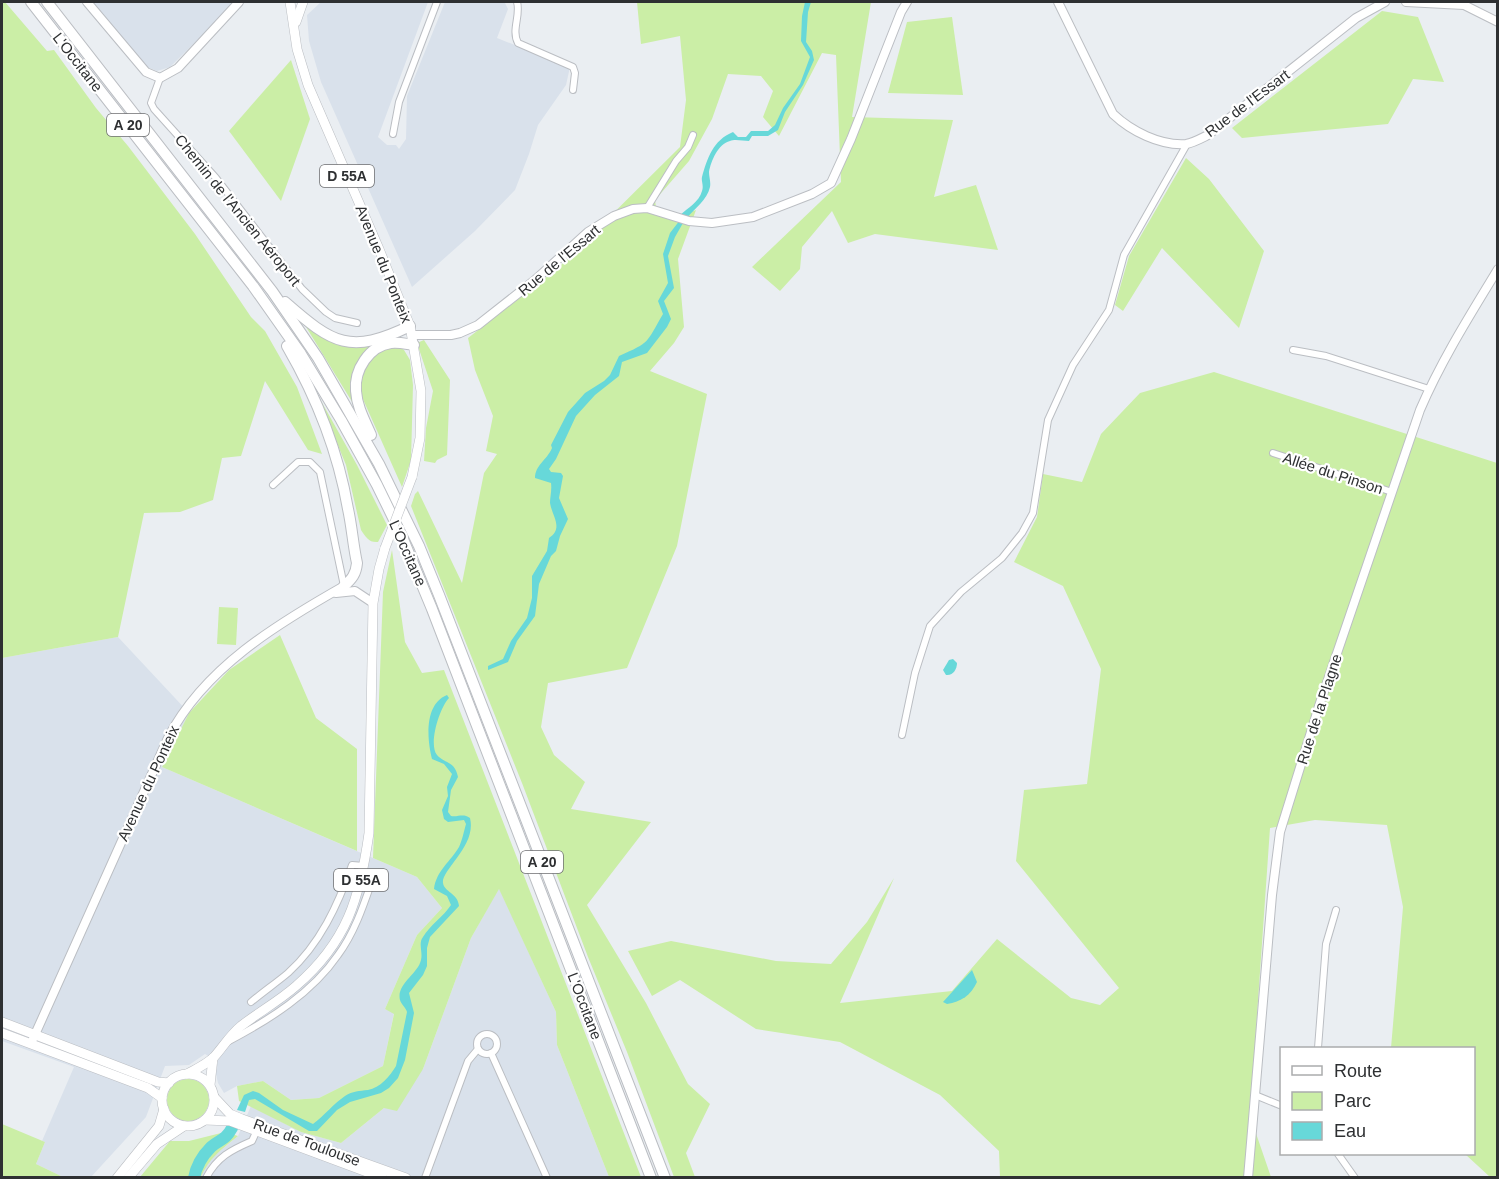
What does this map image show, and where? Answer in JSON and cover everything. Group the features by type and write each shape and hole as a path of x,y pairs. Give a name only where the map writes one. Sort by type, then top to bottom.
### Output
{"highway":[{"name":"L'Occitane","path":"31,2 253,286 301,354 341,420 400,532 432,609 651,1178"},
{"name":"L'Occitane","path":"47,2 272,291 318,358 380,464 440,595 665,1178"},
{"path":"272,291 313,327 342,340 355,342 412,335"},
{"path":"280,326 283,338 304,375 334,451 346,500 357,563 356,572 344,586"},
{"path":"380,464 377,449 357,399 357,374 369,355 384,344 400,342 412,335"}],"main road":[{"name":"Avenue du Ponteix","path":"290,2 297,49 308,85 375,239 412,335 421,392 422,417 418,452 412,477 380,562 373,603"},
{"name":"Avenue du Ponteix","path":"295,25 303,2"},
{"name":"D 55A","path":"187,1074 213,1058 235,1031 296,986 325,956 349,917 357,896 369,833 373,603"},
{"path":"2,1022 33,1040 148,1088 162,1098"},
{"path":"2,1033 33,1040 158,1082 169,1083"},
{"path":"210,1086 213,1058"},
{"path":"184,1126 168,1117 164,1109 162,1098 169,1083 174,1078 187,1074 196,1075 210,1086"},
{"name":"Rue de Toulouse","path":"210,1086 214,1097 230,1114 258,1128 383,1178"},
{"path":"205,1120 214,1105 214,1097"},
{"path":"117,1178 159,1126 164,1109"},
{"name":"Rue de Toulouse","path":"128,1178 157,1144 184,1126 195,1125 205,1120 230,1121 258,1128 406,1178"}],"street":[{"path":"87,2 146,72 160,78 178,68 239,2"},
{"path":"393,134 399,102 437,2"},
{"path":"517,2 519,9 515,37 518,43 573,67 575,73 573,90"},
{"name":"Rue de l'Essart","path":"412,335 451,335 478,325 535,280 588,231 633,208 647,208 689,221 712,223 753,216 812,194 831,183 907,2"},
{"name":"Rue de l'Essart","path":"1058,2 1113,114 1126,126 1154,140 1187,144 1208,135 1356,18 1385,2"},
{"path":"1406,2 1464,3 1497,22"},
{"name":"Chemin de l'Ancien Aéroport","path":"160,78 151,103 154,109 216,178 302,289 335,318 357,323"},
{"path":"647,208 676,161 688,147 693,135"},
{"path":"902,735 915,673 930,626 961,592 1002,558 1022,533 1033,513 1048,420 1073,365 1109,310 1124,255 1187,144"},
{"name":"Rue de la Plagne","path":"1248,1178 1272,895 1280,832 1324,692 1429,389 1497,269"},
{"path":"1293,350 1326,356 1429,389"},
{"name":"Allée du Pinson","path":"1273,453 1392,492"},
{"path":"273,485 298,462 310,462 320,472 344,586"},
{"name":"Avenue du Ponteix","path":"33,1040 176,722 204,686 231,660 344,586"},
{"path":"324,597 345,591 355,591 373,603"},
{"path":"251,1002 288,973 307,954 332,916 350,863 374,878"},
{"path":"374,878 382,876"},
{"path":"224,1044 248,1031 312,986 339,955 360,914 374,878"},
{"path":"1318,1047 1326,944 1336,910"},
{"path":"486,1033 490,1033 498,1042 496,1049 491,1053 484,1054 478,1049 479,1037 486,1033"},
{"path":"425,1178 468,1061 478,1049"},
{"path":"491,1053 547,1178"},
{"path":"1255,1095 1280,1106"},
{"path":"206,1178 213,1165 224,1154 252,1141 258,1128"},
{"path":"1339,1155 1355,1178"}],"shaded area":[{"path":"92,2 236,2 170,67 157,71 147,67"},
{"path":"321,2 428,2 378,137 387,145 396,145 399,149 406,139 407,96 445,2 505,3 508,9 497,38 570,67 566,85 538,125 515,190 475,231 412,287 321,82 309,41 307,15"},
{"path":"118,637 189,713 162,767 417,877 442,908 417,935 385,1009 394,1013 383,1066 319,1098 291,1100 263,1081 237,1086 224,1093 218,1083 215,1070 218,1062 205,1054 189,1065 165,1066 146,1117 91,1177 63,1177 36,1164 45,1142 42,1141 74,1067 2,1041 2,658"},
{"path":"499,888 556,1012 557,1045 609,1177 201,1178 204,1169 215,1155 238,1136 251,1106 301,1132 341,1143 384,1108 423,1069 471,938"}],"green space":[{"path":"2,2 5,2 47,51 54,50 96,108 195,234 251,317 265,331 297,387 322,454 308,450 265,381 241,456 222,458 213,500 180,512 144,513 118,637 2,658"},
{"path":"637,2 871,2 852,117 953,120 934,197 976,185 998,250 875,234 848,243 832,211 802,247 800,269 780,291 752,267 841,182 836,55 822,53 779,136 763,117 773,91 761,76 728,74 712,119 689,161 655,200 657,215 671,219 696,210 678,259 684,327 674,343 650,371 707,394 677,546 627,668 548,683 541,727 554,755 585,782 571,809 651,822 587,905 646,1003 688,1084 710,1104 686,1153 695,1177 674,1177 522,783 411,506 418,491 462,583 484,473 497,454 486,451 493,416 475,370 468,338 558,268 680,147 686,100 680,36 641,44"},
{"path":"1382,11 1418,17 1444,82 1413,79 1388,124 1242,138 1232,128"},
{"path":"952,17 963,95 888,93 907,22"},
{"path":"291,60 310,119 281,201 229,131"},
{"path":"1186,158 1209,179 1264,251 1239,328 1162,248 1123,311 1115,305 1129,256"},
{"path":"303,322 336,343 376,344 357,364 353,385 354,405"},
{"path":"424,340 450,380 447,455 435,463 424,461 426,428 433,391 417,343"},
{"path":"396,345 404,350 410,360 413,385 411,460 402,487 362,397 360,381 361,372 371,358"},
{"path":"1214,372 1497,463 1497,1177 1490,1177 1466,1155 1475,1155 1475,1047 1391,1047 1403,907 1387,825 1315,820 1270,828 1250,1116 1271,1177 1000,1177 999,1151 940,1095 840,1042 756,1029 680,980 652,996 628,951 671,941 776,961 831,964 867,922 894,878 840,1003 952,991 997,939 1071,998 1100,1005 1119,988 1016,861 1024,790 1087,784 1101,669 1063,586 1014,562 1037,517 1043,474 1082,482 1101,434 1140,393"},
{"path":"316,392 387,525 378,542 370,540 361,530 346,465"},
{"path":"392,550 405,642 422,673 444,670 641,1177 609,1177 557,1045 556,1012 499,889 471,938 423,1069 397,1111 384,1108 341,1143 301,1132 239,1101 237,1086 263,1081 291,1100 319,1098 383,1066 394,1014 385,1009 417,935 442,908 417,877 373,858 383,592"},
{"path":"219,607 238,608 236,645 217,644"},
{"path":"280,635 316,718 357,749 357,851 162,767 189,713 229,670"},
{"path":"188,1079 196,1080 203,1085 208,1092 208,1108 203,1115 196,1120 188,1121 180,1120 173,1115 168,1108 167,1100 168,1092 173,1085 180,1080"},
{"path":"2,1124 45,1142 36,1164 63,1177 2,1177"},
{"path":"225,1132 238,1136 212,1159 201,1177 140,1177 170,1141 189,1141"}],"water":[{"path":"805,2 811,2 806,42 812,51 814,60 803,85 785,112 778,130 768,136 752,136 749,141 732,140 722,146 711,163 710,187 706,196 687,218 680,215 701,195 702,177 706,164 720,140 733,132 738,137 746,137 751,131 768,131 775,125 783,108 800,84 810,57 801,41"},
{"path":"680,220 683,223 668,256 674,288 664,301 671,319 647,353 622,362 619,376 595,395 576,416 549,469 563,476 559,498 568,519 556,551 551,556 539,584 535,616 517,641 508,662 488,670 488,666 503,659 511,641 527,618 532,598 532,576 547,551 549,538 556,530 550,503 551,483 535,478 537,470 550,452 551,445 568,412 585,393 610,375 619,356 647,341 663,314 658,301 668,283 663,254 670,233"},
{"path":"953,659 957,663 955,670 946,675 943,670 949,660"},
{"path":"447,695 449,698 442,709 434,735 435,750 440,758 449,763 457,772 458,777 451,790 448,812 451,816 463,815 470,818 471,828 464,847 447,871 443,883 456,898 459,906 430,937 427,948 427,966 409,993 414,1013 405,1060 398,1078 381,1093 350,1102 337,1110 317,1131 309,1131 255,1099 249,1100 245,1112 237,1110 244,1095 253,1091 283,1110 313,1124 345,1096 353,1092 372,1089 381,1084 396,1066 407,1012 401,1002 401,989 419,965 422,939 451,905 447,896 434,889 435,883 459,847 466,824 464,820 448,822 444,819 442,810 448,796 447,787 452,774 444,764 432,759 430,751 428,733 431,714 434,706"},
{"path":"972,970 977,982 972,991 957,1002 947,1004 943,1002"}],"waterway":[{"path":"194,1178 205,1154 225,1138 232,1128"}]}
